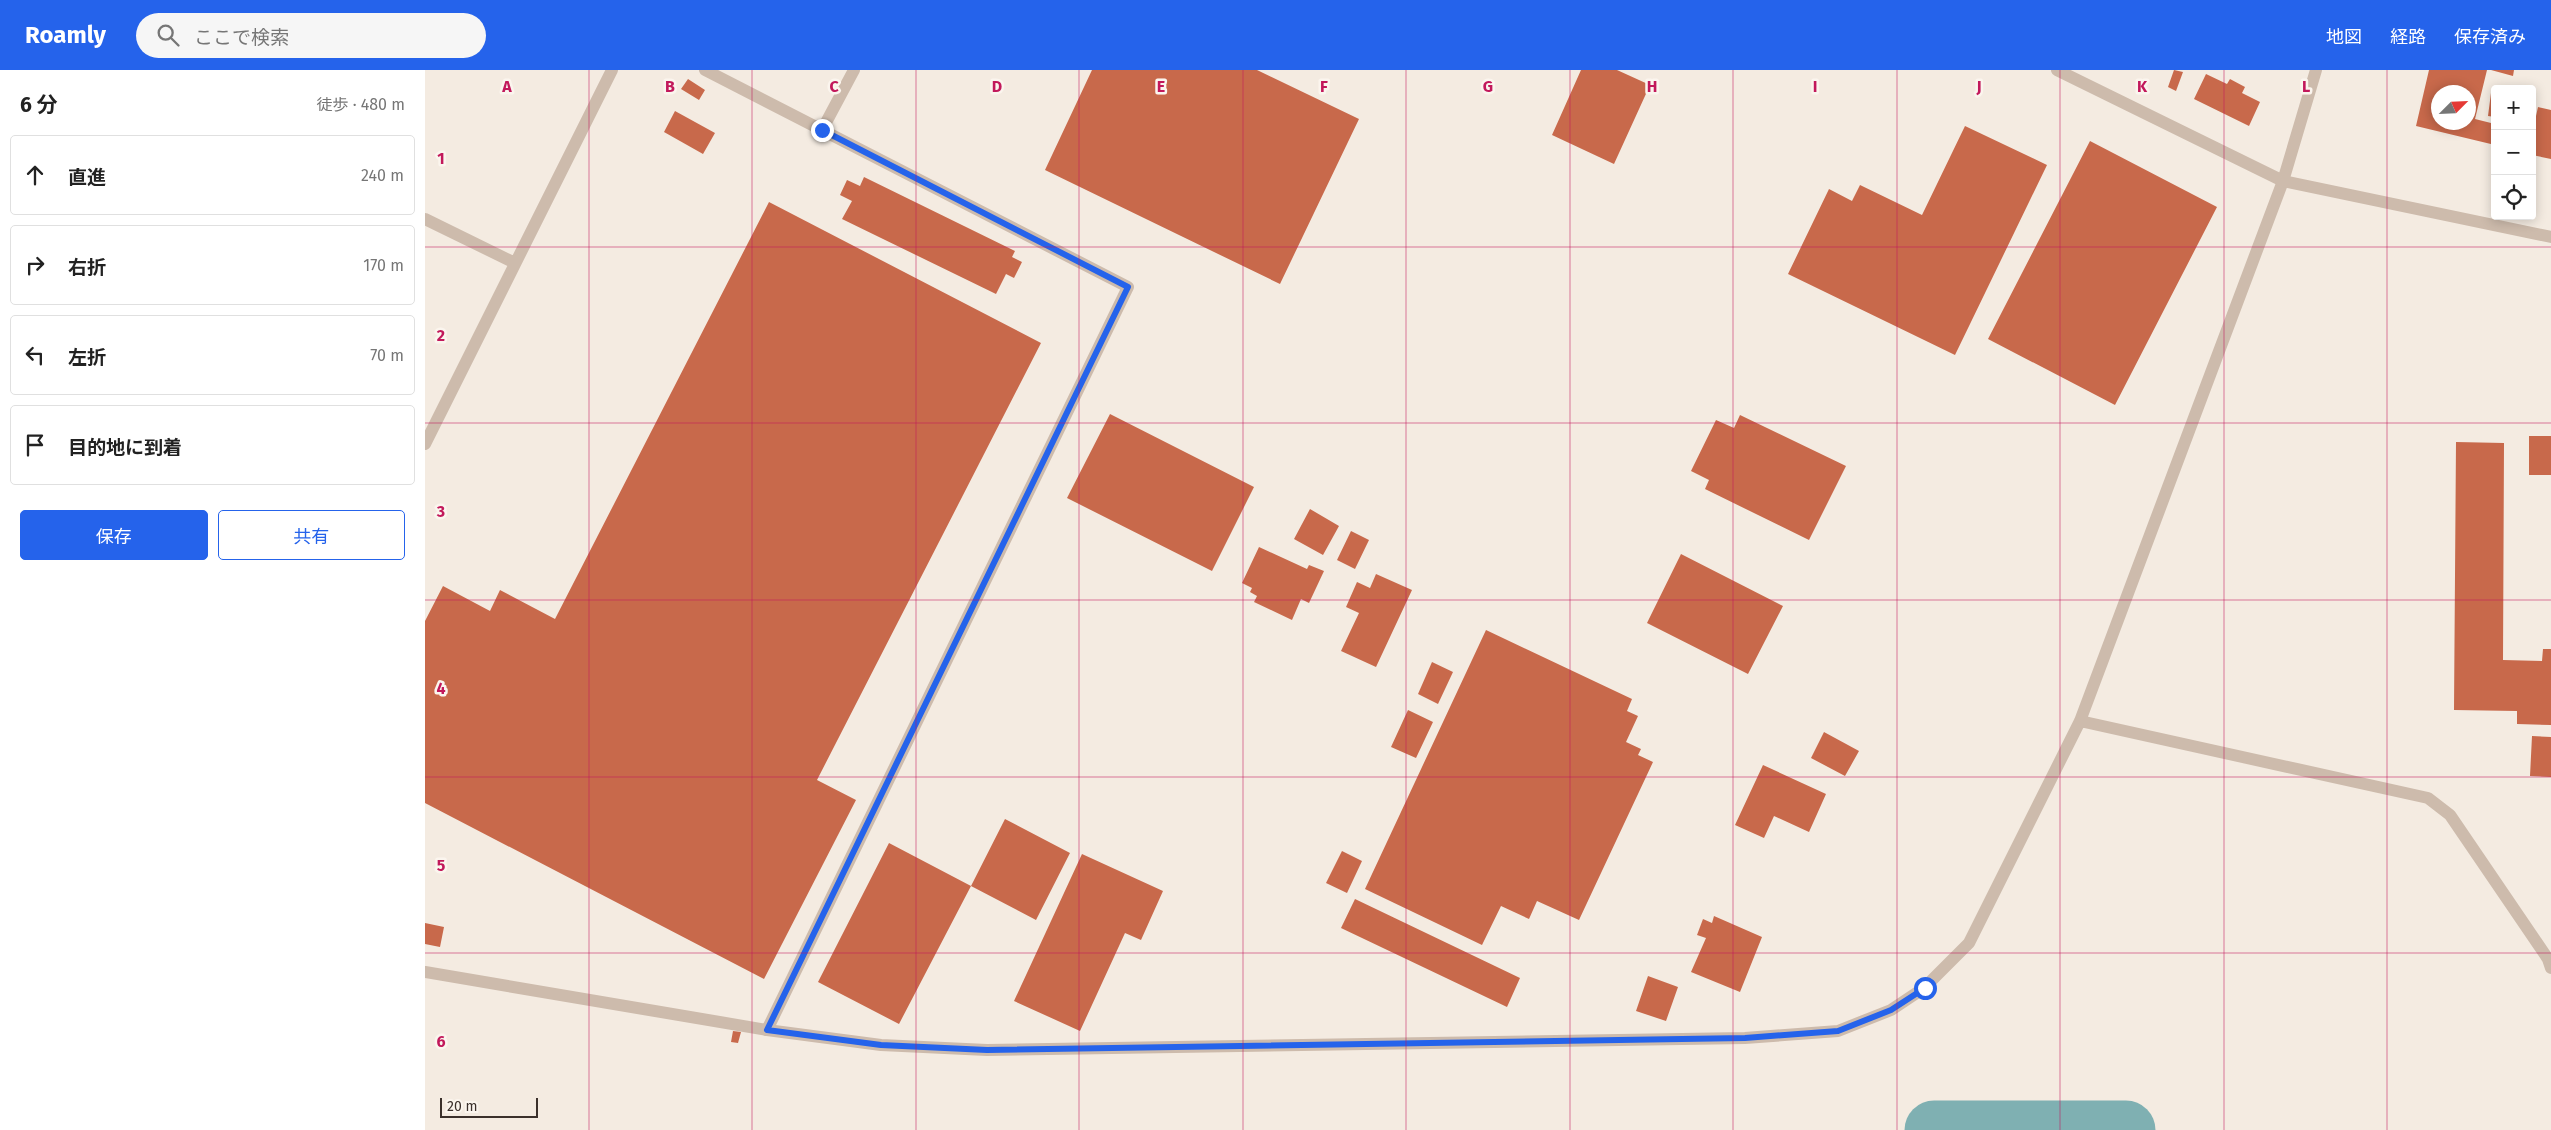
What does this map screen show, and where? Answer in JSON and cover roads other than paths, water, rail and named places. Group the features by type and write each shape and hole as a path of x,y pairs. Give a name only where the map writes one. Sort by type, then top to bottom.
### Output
{"street":[{"path":"425,444 612,70"},
{"path":"705,70 1128,287 767,1030"},
{"path":"822,130 854,70"},
{"path":"2057,70 2283,181 2551,237"},
{"path":"425,972 767,1030 881,1045 987,1050 1745,1038 1838,1031 1891,1010 1925,988 1969,943 2080,721 2283,181 2316,70"},
{"path":"425,219 515,263"},
{"path":"2080,721 2428,798 2449,815 2548,959 2551,968"}],"waterway":[{"path":"1934,1130 2126,1130"}]}
